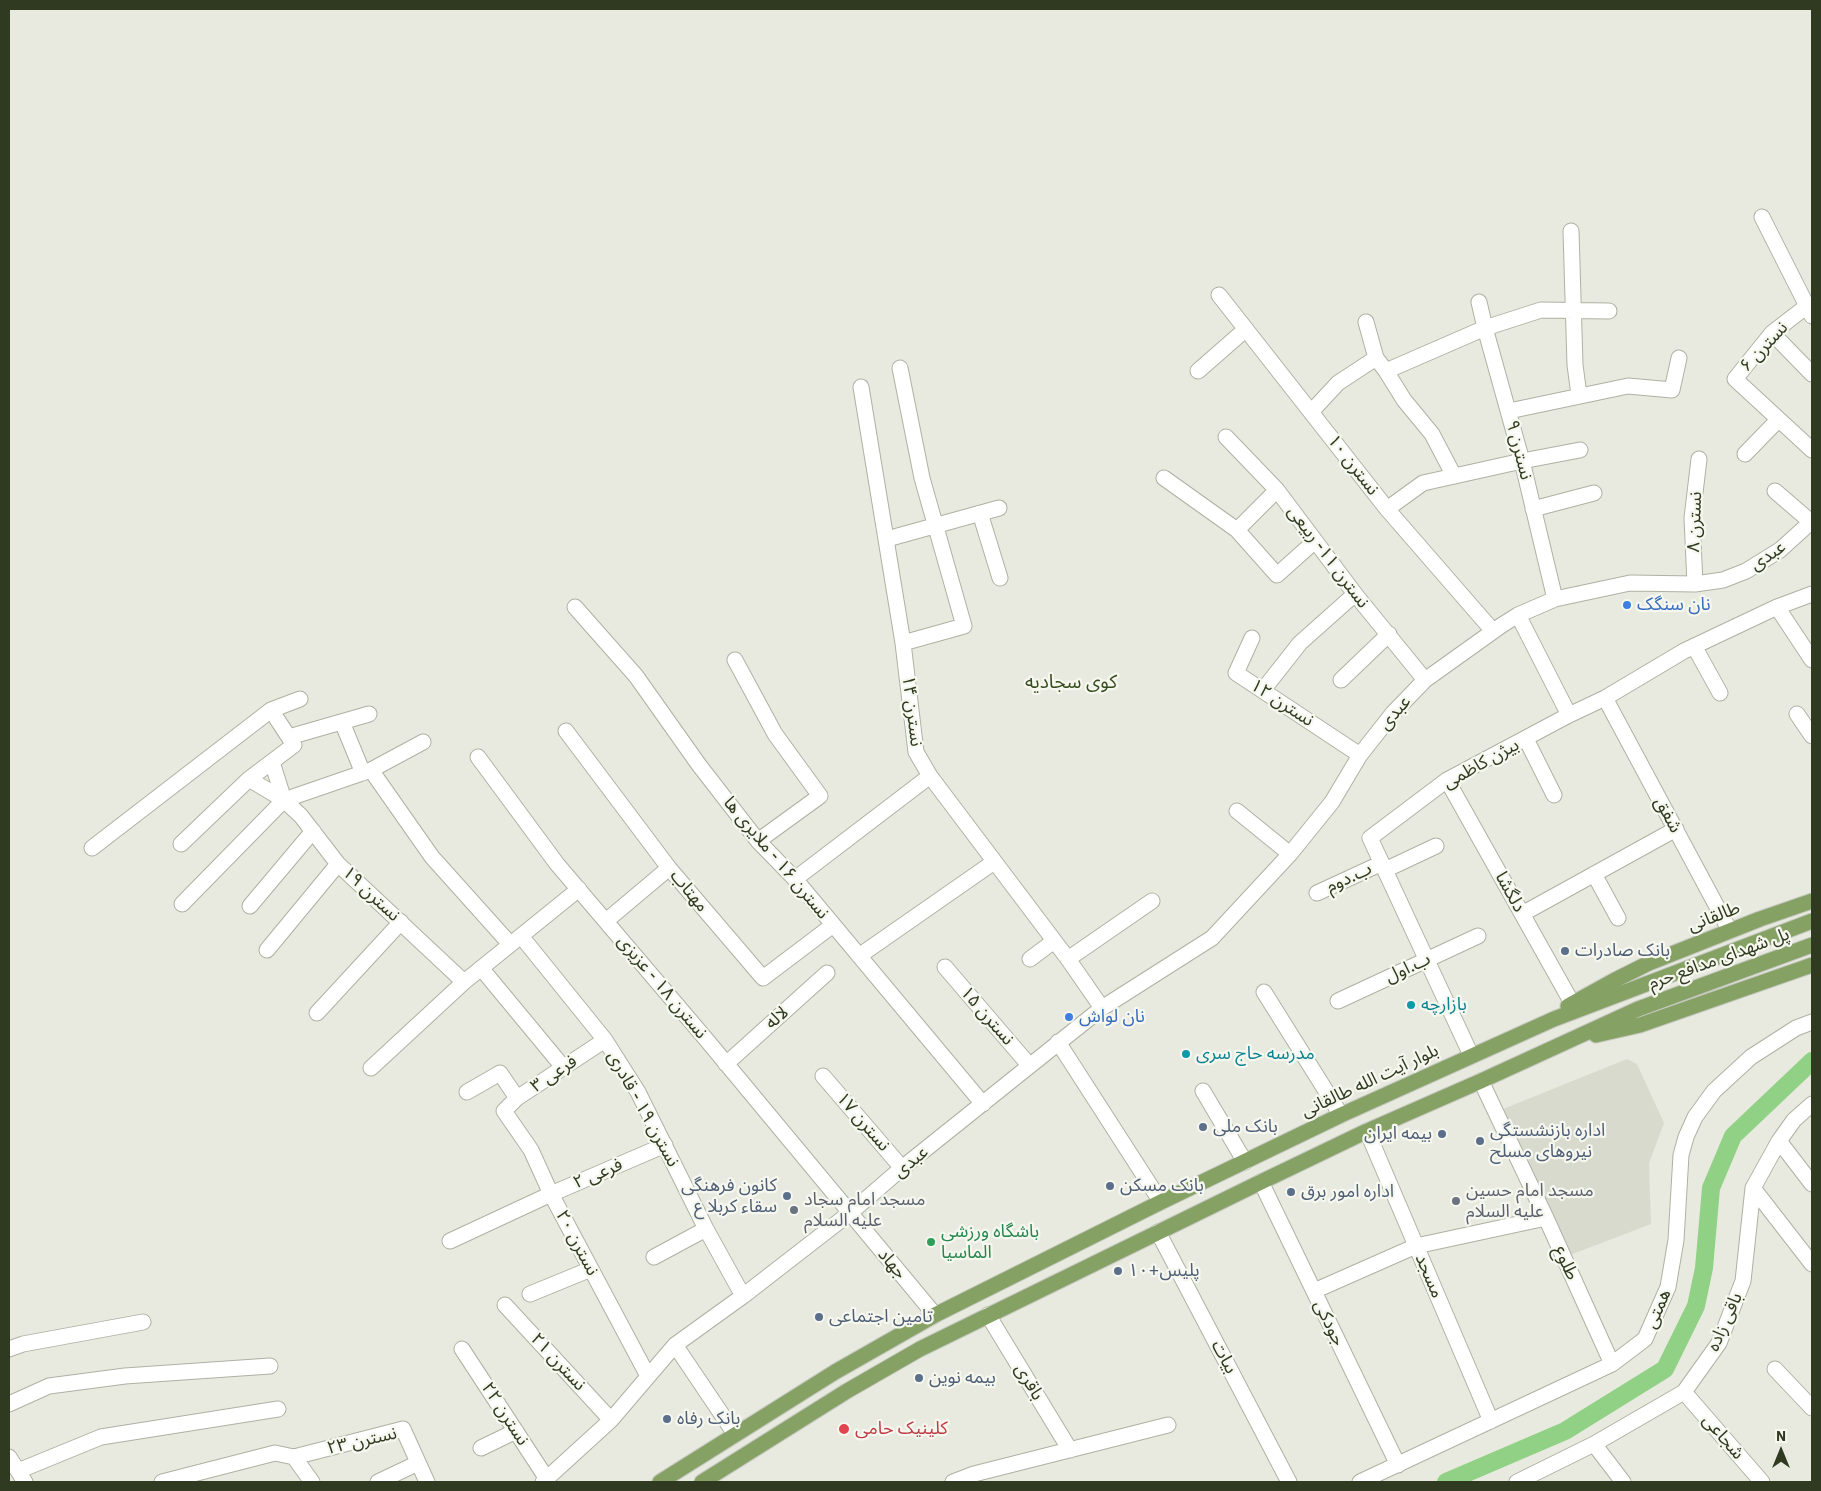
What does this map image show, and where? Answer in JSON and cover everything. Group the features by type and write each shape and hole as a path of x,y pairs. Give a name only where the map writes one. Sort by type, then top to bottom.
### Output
{"main road":[{"name":"طالقانی","path":"1554,1019 1572,1003 1649,963 1812,901"},
{"name":"پل شهدای مدافع حرم","path":"1631,990 1812,921"},
{"name":"پل شهدای مدافع حرم","path":"1568,1040 1638,1009 1812,945"},
{"path":"702,1482 847,1391 920,1349 1367,1131 1568,1040 1640,1025 1812,965"},
{"name":"بلوار آیت الله طالقانی","path":"660,1482 835,1372 935,1315 1161,1202 1471,1054 1554,1019 1631,990"}],"street":[{"path":"1762,217 1810,311"},
{"path":"1571,231 1572,310 1575,365 1579,395"},
{"name":"نسترن ۱۰","path":"1219,295 1387,508 1493,631"},
{"name":"نسترن ۹","path":"1479,302 1522,461 1555,599"},
{"path":"1386,371 1485,328 1542,310 1609,311"},
{"name":"نسترن ۶","path":"1810,311 1772,333 1734,379 1812,450"},
{"path":"1366,322 1376,358 1404,400 1432,434 1454,476"},
{"path":"1198,371 1246,329"},
{"path":"1772,333 1812,374"},
{"path":"1311,412 1338,383 1376,358"},
{"path":"1509,411 1628,386 1672,390 1678,358"},
{"path":"900,368 922,478 964,626 903,643"},
{"name":"نسترن ۱۴","path":"862,387 903,643 916,752 930,776 1068,959 1102,1008"},
{"path":"1746,454 1778,420"},
{"name":"نسترن ۱۱- ربیعی","path":"1226,437 1277,490 1355,594 1425,680"},
{"path":"1387,508 1423,483 1580,450"},
{"name":"نسترن ۸","path":"1695,584 1692,518 1699,459"},
{"path":"1164,478 1236,530 1277,575 1315,541"},
{"path":"1236,530 1277,490"},
{"path":"1775,491 1812,522"},
{"path":"1533,509 1594,493"},
{"path":"887,539 999,508"},
{"path":"980,513 1000,578"},
{"name":"عبدی","path":"545,1481 611,1420 675,1345 743,1296 850,1214 902,1168 1102,1008 1212,938 1290,854 1332,802 1360,755 1392,713 1425,680 1518,615 1555,599 1630,583 1695,584 1723,580 1746,571 1780,550 1812,522"},
{"path":"1263,690 1300,643 1355,594"},
{"name":"بیژن کاظمی","path":"1471,1054 1370,838 1447,780 1569,715 1606,698 1694,646 1777,607 1812,594"},
{"name":"نسترن ۱۶ - ملایری ها","path":"576,607 636,676 699,765 758,841 794,879 982,1104"},
{"path":"1777,607 1812,660"},
{"path":"1518,615 1569,715"},
{"path":"1341,680 1389,634"},
{"name":"نسترن ۱۲","path":"1252,638 1236,673 1360,755"},
{"path":"1694,646 1720,693"},
{"path":"735,660 775,734 820,796 758,841"},
{"name":"شفق","path":"1606,698 1730,931"},
{"path":"92,848 271,710 300,699"},
{"path":"181,844 249,779 294,745 271,710"},
{"path":"289,738 369,714"},
{"path":"1797,714 1812,736"},
{"name":"نسترن ۱۹ - قادری","path":"342,722 367,772 432,857 515,940 605,1040 638,1092 706,1229 743,1296"},
{"name":"مهتاب","path":"566,731 669,868 762,978 833,925"},
{"path":"1526,739 1554,795"},
{"path":"182,904 284,800 367,772 423,742"},
{"name":"نسترن ۱۸ - عزیزی","path":"478,757 557,864 850,1214"},
{"name":"نسترن ۱۹","path":"272,762 284,800"},
{"path":"794,879 930,776"},
{"name":"نسترن ۱۹","path":"249,779 284,800 338,864 464,982"},
{"name":"دلگشا","path":"1447,780 1572,1003"},
{"path":"1237,811 1290,854"},
{"path":"1522,914 1676,829"},
{"path":"250,906 312,831"},
{"name":"ب.دوم","path":"1317,893 1436,846"},
{"path":"859,956 994,862"},
{"path":"267,950 338,864"},
{"path":"606,921 669,868"},
{"path":"1594,874 1618,918"},
{"path":"371,1068 464,982 579,889"},
{"path":"1068,959 1152,901"},
{"path":"317,1012 400,922"},
{"name":"ب.اول","path":"1338,1001 1478,936"},
{"path":"1030,959 1054,941"},
{"name":"نسترن ۱۵","path":"945,967 1029,1065"},
{"path":"481,968 563,1067"},
{"name":"لاله","path":"726,1064 827,973"},
{"path":"1264,992 1341,1115"},
{"name":"همتی","path":"1360,1482 1612,1364 1644,1340 1668,1287 1676,1240 1681,1155 1686,1137 1695,1117 1714,1091 1751,1057 1796,1028 1812,1022"},
{"name":"فرعی ۳","path":"504,1111 517,1098 605,1040"},
{"path":"1058,1042 1161,1202"},
{"path":"467,1092 500,1073 517,1098"},
{"name":"نسترن ۱۷","path":"823,1076 902,1168"},
{"name":"طلوع","path":"1481,1081 1612,1364"},
{"path":"1203,1091 1244,1162"},
{"name":"باقی زاده","path":"1517,1482 1594,1444 1684,1392 1719,1343 1743,1281 1753,1188 1779,1141 1794,1120 1812,1104"},
{"name":"نسترن ۲۰","path":"504,1111 531,1150 551,1194 648,1376"},
{"name":"مسجد","path":"1367,1131 1491,1421"},
{"path":"1779,1141 1812,1184"},
{"name":"فرعی ۲","path":"450,1241 551,1194 665,1145"},
{"name":"جودکی","path":"1261,1182 1398,1465"},
{"path":"1753,1188 1812,1264"},
{"name":"جهاد","path":"850,1214 935,1315"},
{"path":"1314,1291 1416,1246 1546,1218"},
{"path":"654,1257 706,1229"},
{"name":"بیات","path":"1158,1232 1289,1482"},
{"path":"530,1294 591,1270"},
{"name":"نسترن ۲۱","path":"505,1305 611,1420"},
{"name":"باقری","path":"988,1315 1070,1450"},
{"path":"9,1349 23,1344 143,1322"},
{"path":"675,1345 735,1434"},
{"name":"نسترن ۲۲","path":"462,1349 516,1431 545,1481"},
{"path":"9,1404 49,1386 126,1376 270,1366"},
{"path":"1775,1369 1812,1408"},
{"name":"شجاعی","path":"1684,1392 1762,1482"},
{"path":"15,1469 101,1438 278,1409"},
{"path":"953,1482 974,1474 1168,1425"},
{"name":"نسترن ۲۳","path":"294,1457 403,1429 427,1482"},
{"path":"481,1448 516,1431"},
{"path":"1594,1444 1623,1482"},
{"path":"162,1482 275,1453 294,1457 312,1482"},
{"path":"378,1482 418,1463"}],"shaded area":[{"path":"1627,1059 1637,1064 1664,1123 1649,1163 1651,1224 1570,1255 1503,1109"}],"waterway":[{"path":"1446,1482 1565,1431 1665,1369 1696,1306 1704,1268 1711,1188 1733,1136 1812,1061"}],"place":[{"name":"نان سنگک","path":"1627,605"},
{"name":"بانک صادرات","path":"1565,951"},
{"name":"بازارچه","path":"1411,1005"},
{"name":"نان لواش","path":"1069,1017"},
{"name":"مدرسه حاج سری","path":"1186,1054"},
{"name":"بانک ملی","path":"1203,1127"},
{"name":"بیمه ایران","path":"1442,1134"},
{"name":"اداره بازنشستگی نیروهای مسلح","path":"1480,1141"},
{"name":"بانک مسکن","path":"1110,1186"},
{"name":"اداره امور برق","path":"1291,1192"},
{"name":"کانون فرهنگی سقاء کربلا ع","path":"787,1196"},
{"name":"مسجد امام حسین علیه السلام","path":"1456,1201"},
{"name":"مسجد امام سجاد علیه السلام","path":"794,1210"},
{"name":"باشگاه ورزشی الماسیا","path":"931,1242"},
{"name":"پلیس+۱۰","path":"1118,1271"},
{"name":"تامین اجتماعی","path":"819,1317"},
{"name":"بیمه نوین","path":"919,1378"},
{"name":"بانک رفاه","path":"667,1419"},
{"name":"کلینیک حامی","path":"844,1429"}],"district":[{"name":"کوی سجادیه","path":"1071,683"}]}
